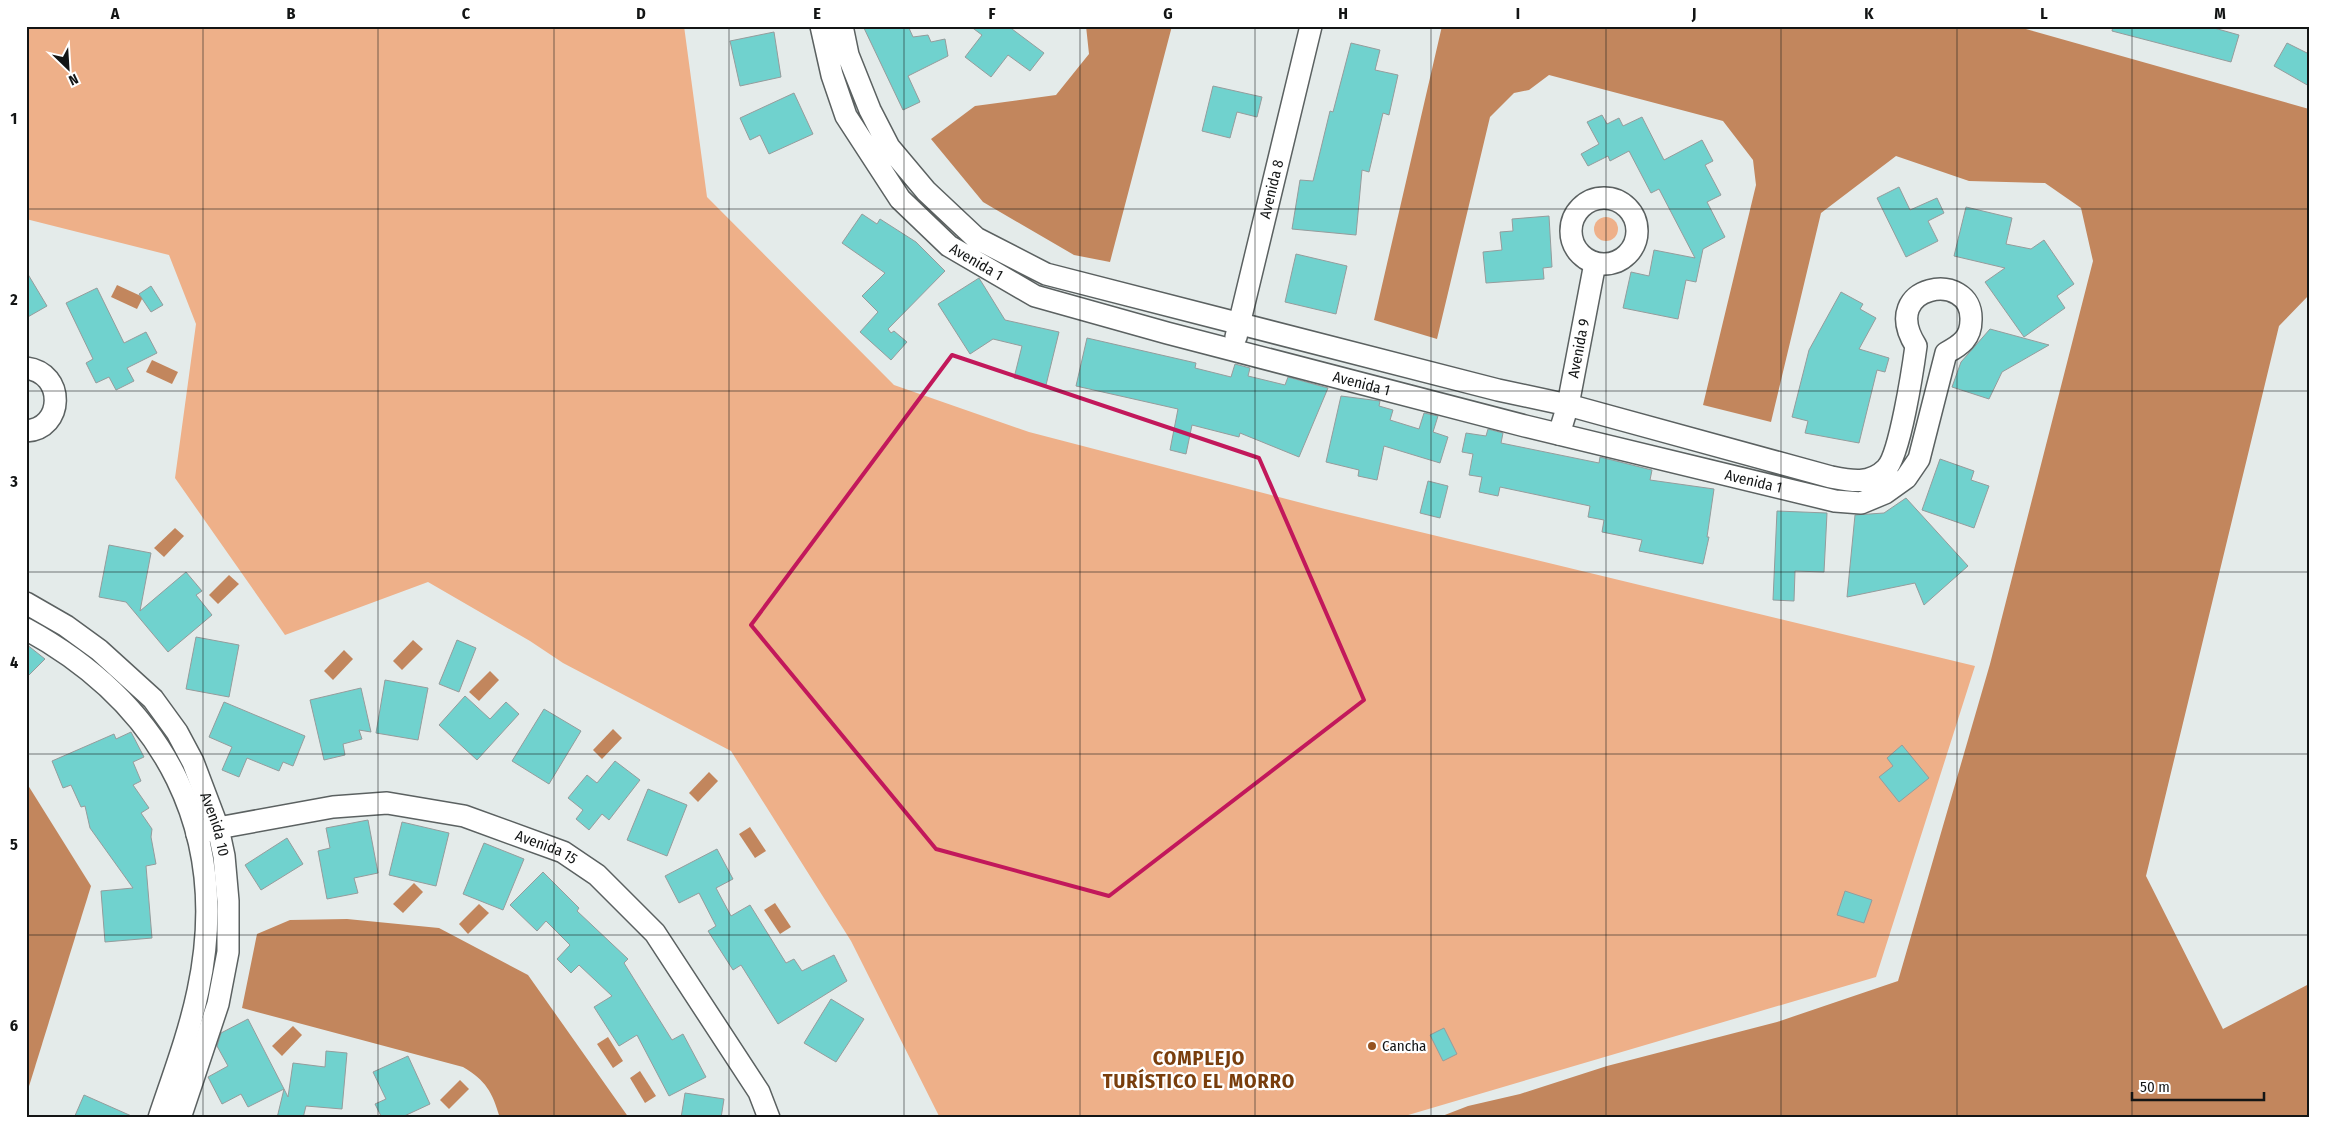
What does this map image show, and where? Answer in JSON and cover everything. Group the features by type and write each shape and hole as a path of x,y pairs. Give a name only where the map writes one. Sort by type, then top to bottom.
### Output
{"street":[{"name":"Avenida 1","path":"820,26 832,75 846,116 900,199 949,246 978,265 1034,296 1232,350 1559,434 1834,501 1861,503 1884,494 1906,478 1919,459 1946,353 1961,345 1971,330 1971,313 1963,297 1948,288 1930,289 1914,298 1906,313 1907,331 1916,346 1911,386 1895,450 1887,468 1872,478 1858,482 1832,477 1568,405 1046,274 976,238 926,192 889,147 870,110 848,55 842,26"},
{"name":"Avenida 8","path":"1232,350 1240,324 1311,26"},
{"path":"978,265 992,246"},
{"name":"Avenida 9","path":"1559,434 1568,405 1596,263"},
{"path":"1916,346 1930,352 1946,353"},
{"path":"26,368 36,369 49,379 56,394 54,411 44,425 26,431"},
{"path":"1425,400 1433,372"},
{"path":"1708,470 1716,446"},
{"name":"Avenida 10","path":"26,603 66,626 109,659 153,699 176,732 193,762 218,828 224,856 228,901 228,952 218,1004 180,1118"},
{"name":"Avenida 10","path":"26,629 50,642 96,675 116,693 148,728 174,770 197,834 207,898 204,947 198,990 159,1118"},
{"path":"96,675 109,659"},
{"name":"Avenida 15","path":"197,834 218,828 333,807 387,804 464,816 563,852 597,875 655,933 760,1092 769,1118"},
{"path":"204,947 228,952"}],"highlighted area":[{"path":"952,355 1259,458 1364,700 1109,896 936,849 751,625"}],"shaded area":[{"path":"26,26 684,26 707,197 894,385 1029,432 1325,509 1975,666 1876,977 1398,1118 940,1118 851,941 731,751 563,663 530,641 428,582 285,635 175,478 196,324 169,255 26,219"},
{"path":"1086,26 1172,26 1110,262 1074,255 983,202 931,139 975,106 1056,95 1089,54"},
{"path":"1442,26 2015,26 2309,109 2309,295 2279,326 2146,876 2223,1029 2309,984 2309,1118 1437,1118 1468,1106 1520,1094 1607,1066 1777,1022 1898,981 1990,664 2093,261 2081,208 2045,183 1969,181 1896,156 1821,213 1771,422 1703,405 1756,185 1753,160 1723,121 1549,75 1529,90 1514,93 1490,117 1437,339 1374,320"},
{"path":"1606,217 1611,218 1617,224 1617,234 1611,240 1606,241 1601,240 1595,234 1594,229 1595,224 1601,218"},
{"path":"117,285 143,297 137,309 111,297"},
{"path":"152,360 178,372 172,384 146,372"},
{"path":"175,528 184,536 164,557 154,548"},
{"path":"229,575 239,584 218,604 209,595"},
{"path":"413,640 423,649 402,670 393,661"},
{"path":"344,650 353,659 333,680 324,671"},
{"path":"490,671 499,680 479,701 469,692"},
{"path":"613,729 622,738 602,759 593,750"},
{"path":"709,772 718,781 698,802 689,793"},
{"path":"26,782 91,886 26,1096"},
{"path":"750,827 766,851 755,858 739,834"},
{"path":"414,883 423,892 403,913 393,904"},
{"path":"775,903 791,927 780,934 764,910"},
{"path":"479,904 489,913 468,934 459,924"},
{"path":"347,919 439,928 528,975 629,1118 500,1118 491,1094 483,1082 463,1067 242,1008 257,934 290,920"},
{"path":"293,1026 302,1035 282,1056 272,1046"},
{"path":"608,1037 623,1061 613,1068 597,1044"},
{"path":"640,1071 656,1096 645,1103 630,1078"},
{"path":"460,1080 469,1089 449,1109 440,1100"}],"building":[{"path":"863,26 908,26 913,37 928,35 931,42 945,39 948,56 908,76 920,102 903,110"},
{"path":"970,26 1008,26 1044,53 1030,71 1008,55 991,77 965,57 982,35"},
{"path":"2113,26 2207,26 2239,35 2231,62 2112,31"},
{"path":"774,32 781,77 740,86 730,41"},
{"path":"1351,43 1380,50 1375,70 1398,75 1389,115 1383,113 1369,172 1362,170 1356,235 1292,229 1300,180 1313,181 1330,111 1333,112"},
{"path":"2287,43 2309,54 2309,86 2274,66"},
{"path":"1213,86 1262,97 1257,117 1237,112 1230,138 1202,131"},
{"path":"794,93 813,134 769,154 760,135 750,140 740,118"},
{"path":"1602,115 1607,124 1619,118 1623,126 1642,117 1664,160 1702,140 1713,161 1705,165 1721,195 1707,202 1725,237 1703,249 1696,282 1686,280 1678,319 1623,308 1631,272 1649,276 1654,250 1695,258 1659,189 1651,193 1629,151 1610,161 1608,156 1588,166 1581,154 1599,144 1587,122"},
{"path":"1899,187 1910,210 1937,198 1944,213 1928,221 1938,241 1906,257 1877,198"},
{"path":"1966,207 2012,218 2006,244 2031,249 2044,240 2074,284 2057,296 2065,308 2024,337 1985,282 2005,268 1954,256"},
{"path":"862,214 877,224 880,219 916,242 945,271 888,329 891,333 894,331 907,342 891,360 860,332 878,312 862,296 885,273 842,243"},
{"path":"1549,216 1552,267 1543,268 1544,279 1486,283 1483,252 1502,250 1500,232 1513,231 1512,219"},
{"path":"1296,254 1347,266 1336,314 1285,302"},
{"path":"26,271 47,306 26,318"},
{"path":"979,278 1005,320 1059,332 1046,385 1014,378 1022,346 993,339 970,354 938,304"},
{"path":"151,286 163,305 151,312 139,294"},
{"path":"97,288 124,343 146,332 157,353 127,368 134,381 116,390 109,377 96,383 86,363 93,359 66,303"},
{"path":"1841,292 1863,304 1860,309 1876,318 1859,349 1889,358 1885,372 1877,370 1859,443 1805,433 1808,421 1792,417 1809,350"},
{"path":"1990,329 2049,345 2002,372 1989,399 1952,387 1961,362"},
{"path":"1087,338 1196,363 1195,368 1231,377 1235,364 1250,368 1248,376 1285,385 1288,377 1328,388 1299,457 1240,433 1239,437 1192,425 1186,454 1170,450 1178,409 1076,386"},
{"path":"1341,396 1380,401 1379,406 1393,410 1390,420 1419,429 1424,413 1438,416 1433,432 1448,437 1440,463 1384,446 1377,480 1358,476 1359,470 1326,462"},
{"path":"1488,429 1503,433 1501,443 1599,463 1600,457 1652,470 1650,480 1714,489 1707,537 1709,537 1703,564 1639,551 1642,540 1602,532 1604,520 1588,517 1590,506 1500,487 1498,496 1479,492 1482,477 1469,475 1473,454 1462,452 1466,433 1486,436"},
{"path":"1940,459 1974,471 1971,480 1989,486 1974,528 1922,510"},
{"path":"1428,481 1448,486 1440,518 1420,513"},
{"path":"1906,498 1968,566 1924,605 1915,583 1847,597 1855,515 1884,513"},
{"path":"1777,511 1827,513 1824,572 1795,571 1794,601 1773,600"},
{"path":"109,545 151,553 140,611 186,572 202,591 196,595 212,615 168,652 126,602 99,597"},
{"path":"196,637 239,645 229,697 186,689"},
{"path":"457,640 476,648 459,692 439,684"},
{"path":"26,644 45,659 26,678"},
{"path":"385,680 428,688 418,740 376,733"},
{"path":"361,688 371,732 359,730 362,739 343,744 345,755 324,760 310,700"},
{"path":"465,696 490,719 506,702 519,714 477,760 439,725"},
{"path":"224,702 305,736 293,766 283,762 279,771 247,758 239,777 222,770 232,747 209,737"},
{"path":"544,709 581,731 549,784 512,761"},
{"path":"131,732 144,757 133,762 141,781 133,785 149,808 141,813 152,829 151,837 156,864 146,866 152,938 105,942 101,891 133,888 90,828 85,806 81,807 71,785 63,788 52,761 114,734 116,739"},
{"path":"1902,745 1929,778 1899,802 1879,777 1893,766 1887,758"},
{"path":"615,761 640,780 609,820 602,814 589,830 576,819 583,810 568,798 587,775 597,783"},
{"path":"648,789 687,805 667,856 627,840"},
{"path":"368,820 378,873 354,878 358,893 327,899 318,851 330,848 326,828"},
{"path":"402,822 449,833 436,886 389,875"},
{"path":"287,838 303,864 261,890 245,865"},
{"path":"484,843 524,859 503,910 463,894"},
{"path":"717,849 733,879 716,888 731,916 750,905 786,963 794,959 802,971 834,955 847,981 778,1024 741,965 733,970 708,931 716,926 699,893 679,903 665,876"},
{"path":"543,872 579,908 577,911 628,959 624,963 672,1040 683,1034 706,1077 669,1096 637,1035 619,1046 594,1007 612,996 579,965 571,973 557,959 570,945 546,921 537,931 510,905"},
{"path":"1845,891 1872,900 1864,923 1837,915"},
{"path":"831,999 864,1019 836,1062 804,1043"},
{"path":"248,1019 284,1089 248,1107 241,1094 222,1104 208,1077 228,1066 217,1046 221,1033"},
{"path":"1444,1028 1457,1054 1443,1061 1430,1035"},
{"path":"326,1051 347,1053 342,1109 306,1106 303,1118 277,1118 284,1089 288,1097 293,1063 325,1067"},
{"path":"408,1056 430,1104 400,1118 382,1118 375,1104 386,1099 373,1072"},
{"path":"685,1093 724,1099 721,1118 681,1118"},
{"path":"84,1095 136,1118 74,1118"}],"place":[{"name":"Cancha","path":"1372,1046"}],"district":[{"name":"COMPLEJO TURÍSTICO EL MORRO","path":"1199,1070"}]}
